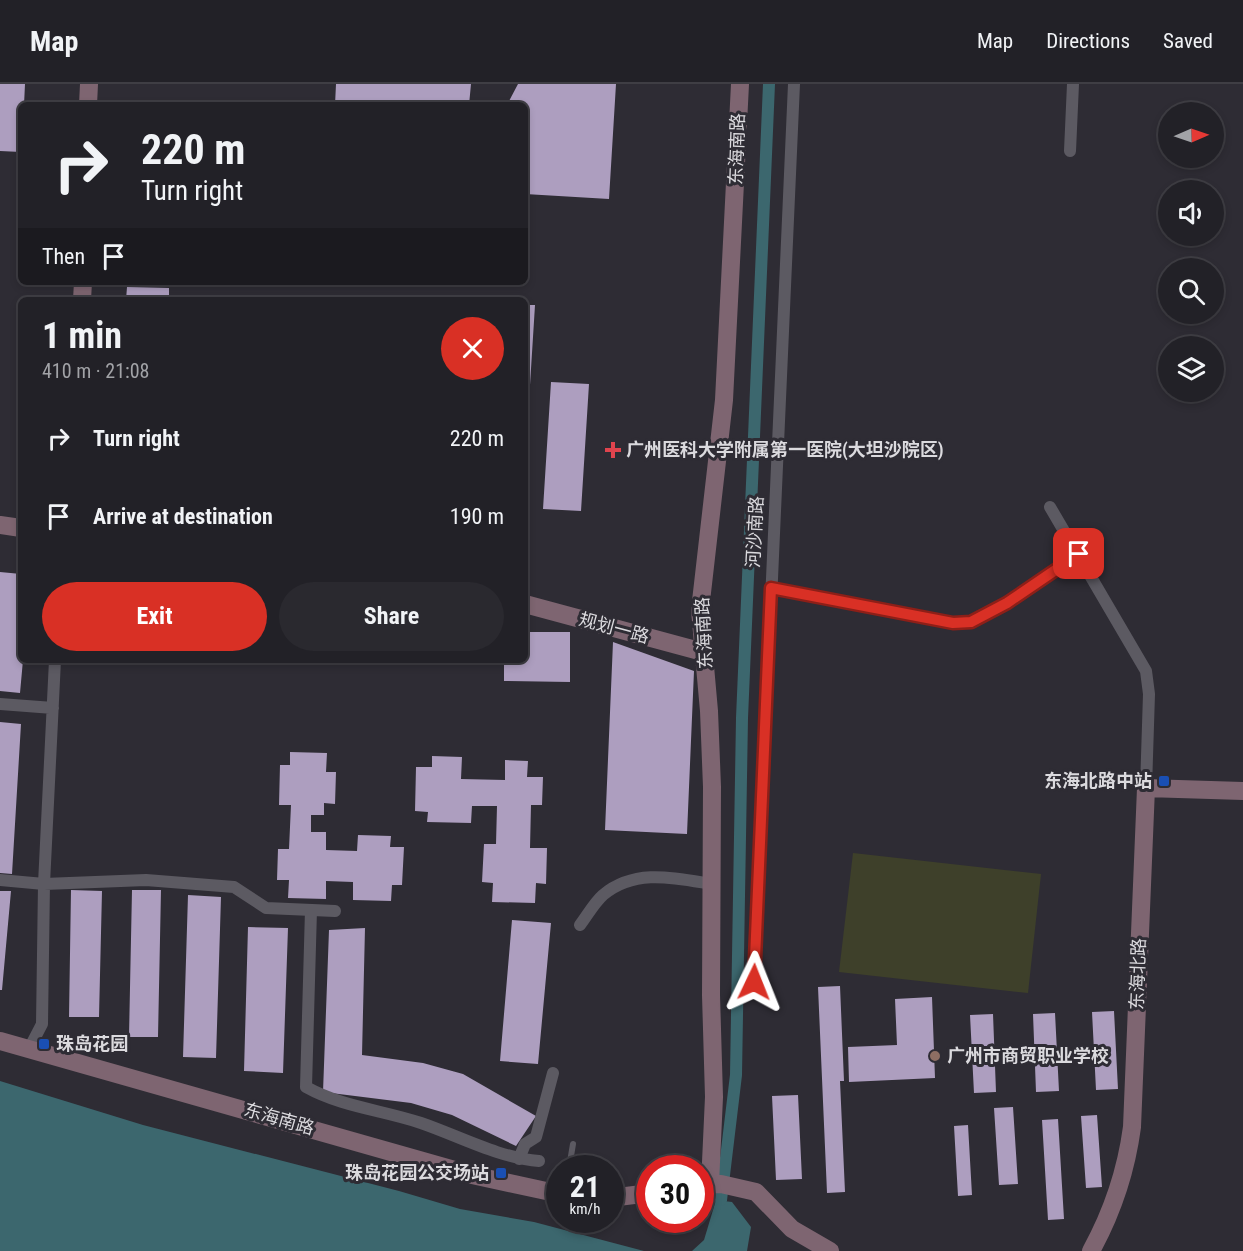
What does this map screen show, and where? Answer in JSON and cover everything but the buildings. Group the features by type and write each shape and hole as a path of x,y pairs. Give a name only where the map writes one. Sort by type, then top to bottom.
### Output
{"street":[{"path":"88,102 89,84"},
{"name":"东海南路","path":"712,1155 714,1098 711,1016 711,752 701,600 724,400 740,84"},
{"name":"河沙南路","path":"754,982 794,84"},
{"path":"1071,151 1073,84"},
{"path":"1050,507 1146,671 1149,694 1146,788 1243,791"},
{"path":"0,525 18,528"},
{"path":"771,588 953,623 971,622 1007,603 1079,554"},
{"name":"规划一路","path":"528,605 703,652"},
{"path":"29,1049 42,1024 44,884 55,663"},
{"path":"0,704 53,708"},
{"name":"东海北路","path":"1091,1251 1113,1207 1123,1178 1132,1127 1146,788"},
{"path":"580,925 602,897 618,884 660,876 712,884"},
{"path":"0,880 44,884 146,880 234,887 266,908 335,911"},
{"path":"311,910 306,1087 324,1097 418,1122 519,1160 539,1161"},
{"name":"东海南路","path":"0,1041 472,1175 546,1191"},
{"path":"519,1160 525,1144 536,1137 553,1073"},
{"name":"东海南路","path":"714,1184 740,1187 756,1192 792,1229 830,1251"}],"lane":[{"path":"571,1155 573,1144"}],"green space":[{"path":"853,853 1041,874 1028,993 839,972"}],"water":[{"path":"0,1081 143,1125 460,1209 546,1225 546,1233 576,1233 644,1251 0,1251"},
{"path":"716,1200 732,1202 751,1227 747,1251 692,1251 704,1240 706,1233 714,1233"}],"waterway":[{"path":"721,1200 736,1075 742,718 769,84"}],"place":[{"name":"广州医科大学附属第一医院(大坦沙院区)","path":"613,450"},
{"name":"东海北路中站","path":"1164,781"},
{"name":"珠岛花园","path":"44,1044"},
{"name":"广州市商贸职业学校","path":"935,1056"},
{"name":"珠岛花园公交场站","path":"501,1173"}],"route":[{"path":"754,982 771,588 953,623 971,622 1007,603 1079,554"}]}
